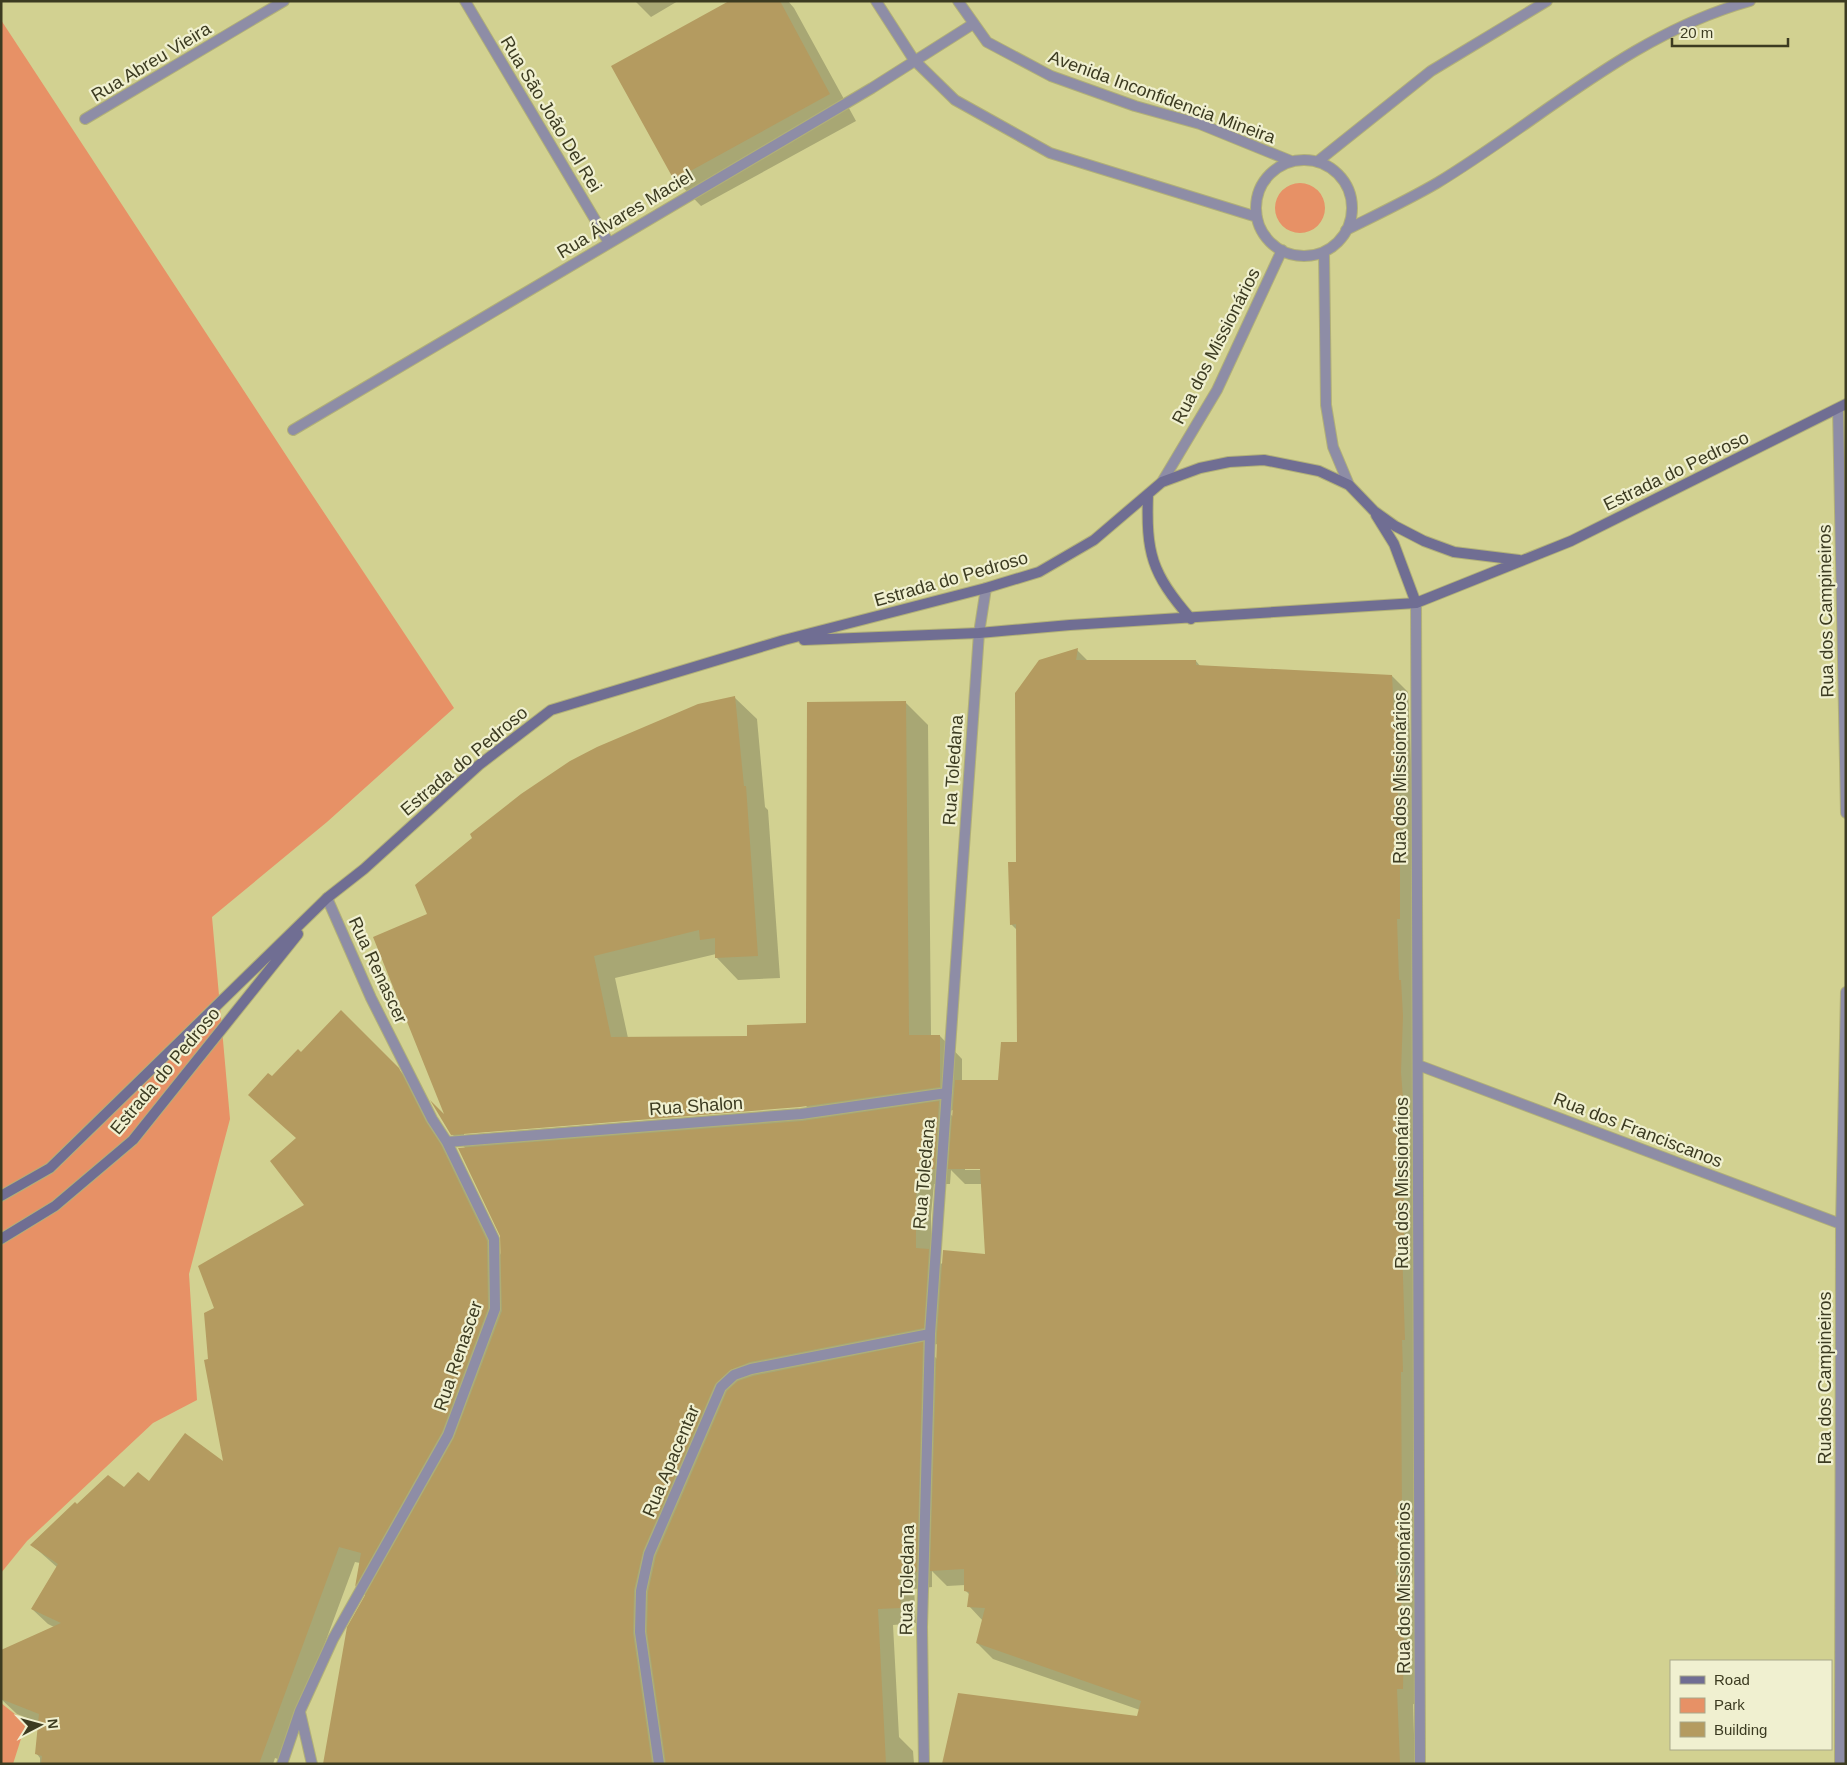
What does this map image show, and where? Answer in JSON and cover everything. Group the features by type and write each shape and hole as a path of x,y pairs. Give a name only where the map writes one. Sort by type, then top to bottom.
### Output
{"main road":[{"name":"Estrada do Pedroso","path":"784,640 978,633 1070,625 1190,619 1416,603 1519,560 1571,541 1842,406"},
{"name":"Estrada do Pedroso","path":"1,1196 50,1168 327,898 364,869 479,765 550,710 784,640 986,588 1039,572 1094,540 1162,482 1200,468 1229,462 1264,460 1319,471 1349,485 1374,511 1402,530 1454,552 1519,560"},
{"path":"1148,494 1147,536 1156,571 1169,594 1190,619"},
{"path":"1374,511 1394,544 1416,603"},
{"name":"Estrada do Pedroso","path":"1,1238 55,1206 132,1140 327,898"}],"street":[{"name":"Rua Abreu Vieira","path":"85,119 284,1"},
{"name":"Rua São João Del Rei","path":"465,1 609,242"},
{"path":"876,1 914,60 955,100 1050,153 1257,217"},
{"name":"Avenida Inconfidencia Mineira","path":"958,1 987,42 1051,76 1135,106 1200,124 1291,161"},
{"path":"1317,162 1431,71 1547,1"},
{"path":"1346,230 1437,183 1601,70 1670,32 1750,1"},
{"name":"Rua Álvares Maciel","path":"293,430 872,88 973,24"},
{"path":"1304,159 1317,162 1332,169 1344,181 1351,197 1352,214 1346,230 1337,243 1324,252 1310,256 1296,255 1282,250 1270,242 1262,230 1257,217 1256,202 1260,189 1267,177 1278,168 1291,161 1304,159"},
{"name":"Rua dos Missionários","path":"1162,482 1217,390 1282,250"},
{"path":"1324,252 1326,405 1332,447 1349,485"},
{"name":"Rua dos Campineiros","path":"1842,406 1846,813"},
{"name":"Rua Toledana","path":"924,1764 922,1627 933,1258 947,1093 978,633 986,588"},
{"name":"Rua dos Missionários","path":"1416,603 1420,1764"},
{"name":"Rua Renascer","path":"282,1764 300,1711 333,1639 448,1435 495,1309 494,1239 447,1142 432,1120 375,1006 327,898"},
{"name":"Rua dos Campineiros","path":"1840,1764 1846,992"},
{"name":"Rua dos Franciscanos","path":"1418,1065 1844,1225"},
{"name":"Rua Shalon","path":"447,1142 801,1114 947,1093"},
{"name":"Rua Apacentar","path":"659,1764 640,1632 641,1591 649,1554 721,1387 734,1374 751,1369 930,1334"},
{"path":"300,1711 312,1764"}],"green space":[{"path":"1,20 454,708 327,822 212,917 230,1119 189,1274 197,1400 153,1423 27,1541 1,1573"},
{"path":"1305,183 1318,190 1324,198 1324,218 1318,226 1310,232 1295,233 1282,226 1276,218 1275,203 1282,190 1290,184"},
{"path":"1,1703 26,1723 13,1764 1,1764"}],"building":[{"path":"729,1 780,1 830,94 674,180 611,66"},
{"path":"1078,648 1076,660 1196,660 1196,665 1392,675 1400,835 1400,919 1397,919 1399,980 1401,980 1403,1016 1401,1072 1404,1112 1399,1169 1404,1169 1404,1246 1402,1247 1405,1340 1402,1340 1403,1372 1401,1372 1402,1513 1396,1575 1402,1576 1401,1628 1404,1628 1403,1689 1397,1689 1400,1764 942,1764 958,1693 1137,1716 1141,1701 976,1643 985,1608 967,1607 969,1592 964,1591 964,1569 930,1571 937,1334 943,1250 985,1254 980,1169 948,1169 955,1080 998,1080 1001,1042 1017,1042 1016,924 1010,925 1008,862 1016,862 1015,693 1039,660"},
{"path":"735,696 744,786 746,786 758,956 715,958 715,938 700,940 699,930 594,956 611,1037 747,1036 747,1025 806,1023 807,702 906,701 909,1035 940,1035 940,1087 800,1107 451,1135 430,1100 444,1114 373,937 427,914 415,885 472,838 470,834 521,794 570,761 597,747 698,704"},
{"path":"341,1010 399,1068 426,1122 441,1145 487,1241 488,1308 442,1432 355,1587 361,1553 339,1547 259,1764 41,1764 42,1756 35,1754 39,1714 1,1699 1,1650 61,1623 31,1609 58,1564 30,1545 75,1502 77,1504 108,1475 124,1487 138,1472 149,1481 185,1433 223,1461 204,1360 208,1359 204,1313 214,1308 198,1266 304,1205 270,1161 296,1138 248,1095 268,1073 272,1076 298,1049 301,1052"},
{"path":"939,1101 935,1169 919,1169 916,1198 916,1248 929,1249 924,1328 750,1362 730,1370 715,1384 643,1551 634,1590 633,1633 652,1764 323,1764 347,1627 454,1438 502,1311 500,1236 458,1148 802,1121"},
{"path":"923,1342 917,1572 899,1573 901,1608 878,1609 886,1764 666,1764 647,1632 648,1592 656,1556 727,1391 738,1381 753,1376"}]}
